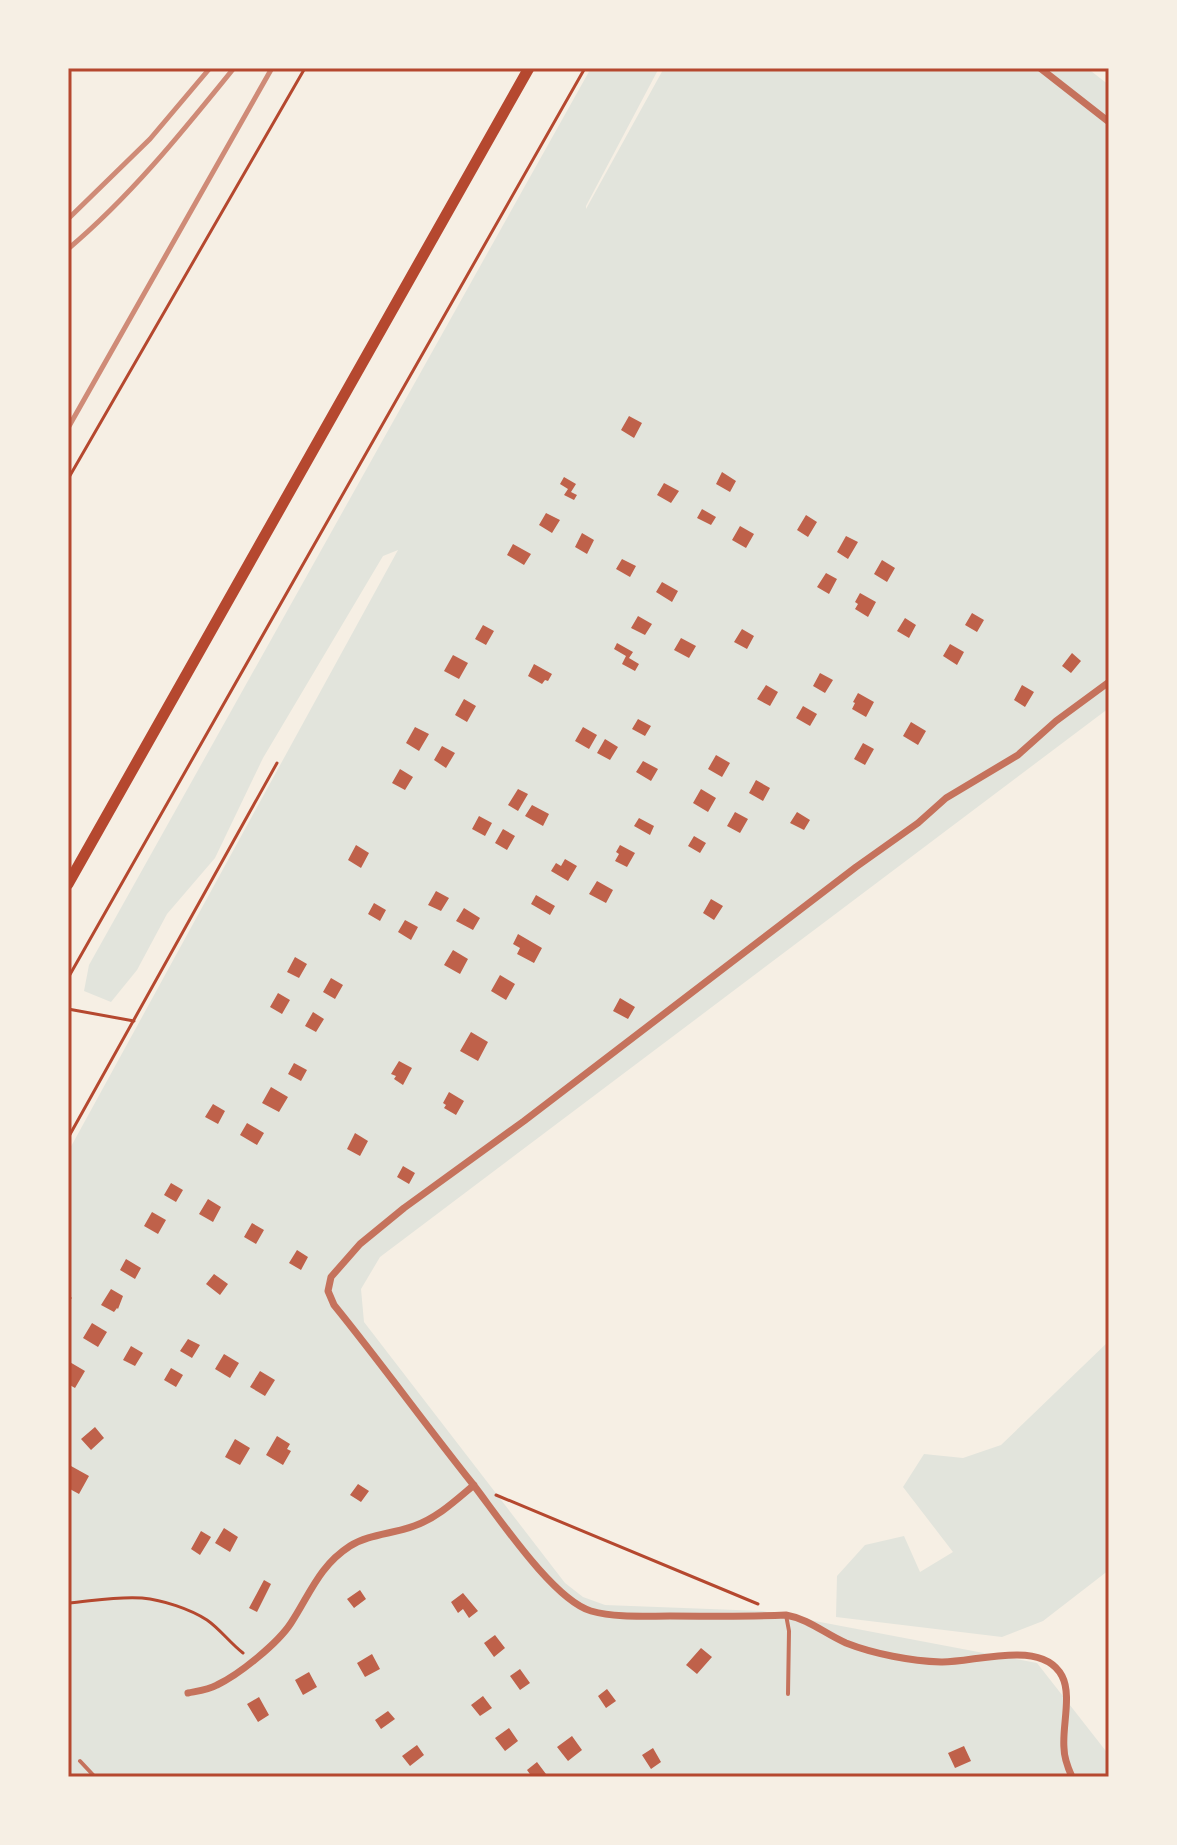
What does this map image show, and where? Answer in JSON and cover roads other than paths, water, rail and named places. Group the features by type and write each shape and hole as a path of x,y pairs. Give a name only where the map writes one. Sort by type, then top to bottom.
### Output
{"main road":[{"path":"68,884 529,68"}],"street":[{"path":"1040,68 1109,122"},
{"path":"1072,1777 1064,1750 1067,1701 1063,1676 1041,1659 1012,1654 963,1661 926,1661 858,1647 811,1623 786,1615 718,1618 635,1616 579,1606 544,1574 510,1534 334,1305 328,1285 340,1265 360,1244 404,1208 918,823 946,798 1018,755 1056,721 1109,682"},
{"path":"188,1693 218,1685 278,1640 315,1580 351,1546 433,1519 474,1485"}],"lane":[{"path":"786,1615 789,1631 788,1694"},
{"path":"80,1761 95,1777"}],"railway":[{"path":"68,219 150,139 210,68"},
{"path":"68,249 135,185 234,68"},
{"path":"68,428 272,68"}]}
